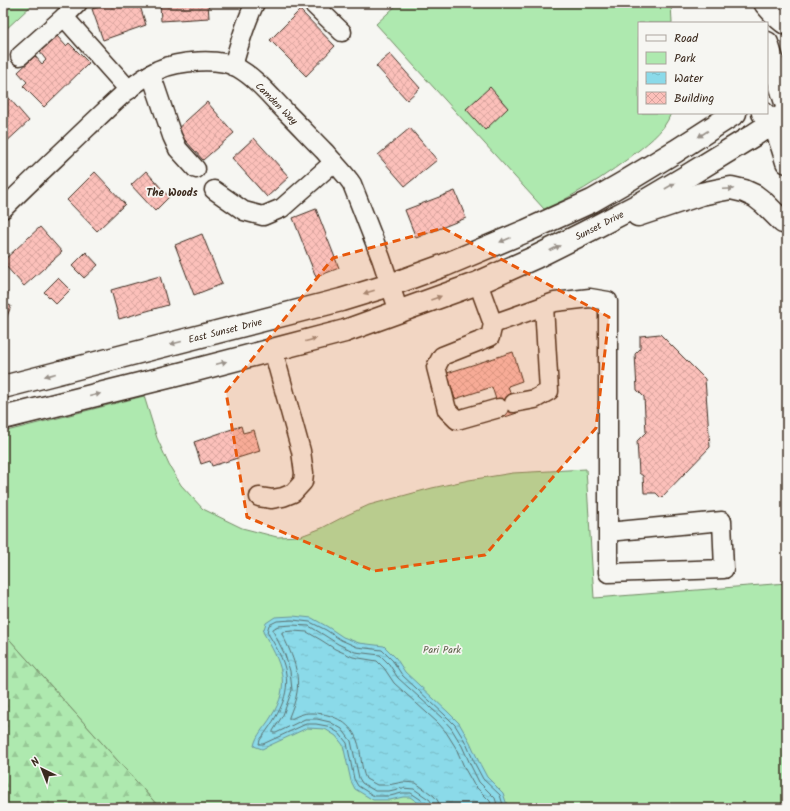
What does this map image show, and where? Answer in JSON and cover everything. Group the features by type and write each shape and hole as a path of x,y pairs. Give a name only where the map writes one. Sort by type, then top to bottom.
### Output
{"main road":[{"path":"754,3 761,22"},
{"path":"765,3 772,12 787,24"},
{"path":"768,47 778,84 787,106"},
{"name":"East Sunset Drive","path":"3,387 341,300 446,266 592,201 676,151 733,114"},
{"path":"774,116 787,162"},
{"name":"Sunset Drive","path":"399,312 478,283 536,257 640,204 754,135 774,116"},
{"path":"584,233 701,194 731,188 744,191 754,196 764,203 783,222"},
{"path":"3,418 345,331 399,312"}],"street":[{"path":"20,56 78,3"},
{"path":"233,66 250,12 255,3"},
{"path":"312,3 342,32"},
{"path":"64,17 129,90"},
{"name":"Camden Way","path":"3,209 138,81 166,67 190,62 205,61 222,63 238,68 258,83 345,174 352,184 381,258 399,312"},
{"path":"151,74 172,136 178,149 196,169"},
{"path":"214,190 244,211 263,216 282,208 334,162"},
{"path":"478,283 493,324 490,337 442,356 436,367 447,410 457,420 535,399 549,392 544,306"},
{"path":"493,324 555,302 590,298 608,301 608,532 608,574 724,569 722,521 608,532"},
{"path":"259,497 272,499 284,497 293,493 303,482 304,473 301,451 273,350"}],"highlighted area":[{"path":"443,228 609,317 596,428 485,555 374,571 247,517 226,392 333,258"}],"green space":[{"path":"3,3 34,3 3,32"},
{"path":"399,3 671,3 672,22 638,22 638,114 671,114 659,133 629,158 585,188 544,209 376,24"},
{"name":"Pari Park","path":"144,396 157,438 169,465 181,485 203,509 242,528 277,537 301,536 322,528 369,505 432,488 513,473 586,469 594,598 787,583 787,808 160,808 3,632 3,432"},
{"path":"3,632 160,808 3,808"}],"water":[{"path":"293,616 312,618 343,637 359,643 384,646 396,658 405,672 459,723 487,777 503,793 508,808 426,808 410,797 390,800 373,800 355,789 351,781 343,745 336,736 325,729 307,728 262,749 254,746 277,705 281,694 282,684 282,674 279,664 263,632 266,623 275,617"}],"building":[{"path":"109,3 139,3 146,25 103,40 92,9"},
{"path":"160,3 208,3 209,18 161,21"},
{"path":"300,10 335,46 306,76 270,40"},
{"path":"57,36 66,46 69,43 89,63 44,107 23,86 27,82 18,72 35,56 42,64 46,60 40,52"},
{"path":"390,54 420,88 407,100 376,66"},
{"path":"490,87 508,108 485,130 466,109"},
{"path":"3,91 29,121 3,145"},
{"path":"207,102 234,133 203,160 176,130"},
{"path":"410,128 437,160 405,186 378,155"},
{"path":"254,138 289,177 267,197 232,158"},
{"path":"146,171 169,197 155,211 131,185"},
{"path":"95,172 125,204 97,231 67,200"},
{"path":"455,191 466,218 416,238 405,210"},
{"path":"316,209 339,268 316,277 293,218"},
{"path":"40,227 62,252 24,286 3,263 3,261"},
{"path":"202,234 222,284 194,295 175,245"},
{"path":"86,252 98,265 84,278 72,266"},
{"path":"160,276 168,305 119,319 111,290"},
{"path":"58,278 70,290 56,304 44,292"},
{"path":"3,291 8,293 4,303 11,306 3,327"},
{"path":"660,334 705,379 710,447 661,498 656,493 644,493 643,476 639,473 637,441 646,432 644,397 637,390 635,354 640,349 640,336"},
{"path":"513,352 522,381 508,386 517,413 502,418 492,387 455,399 447,373"},
{"path":"241,426 243,433 254,430 260,451 212,466 210,461 201,464 194,442"}],"district":[{"name":"The Woods","path":"172,192"}]}
